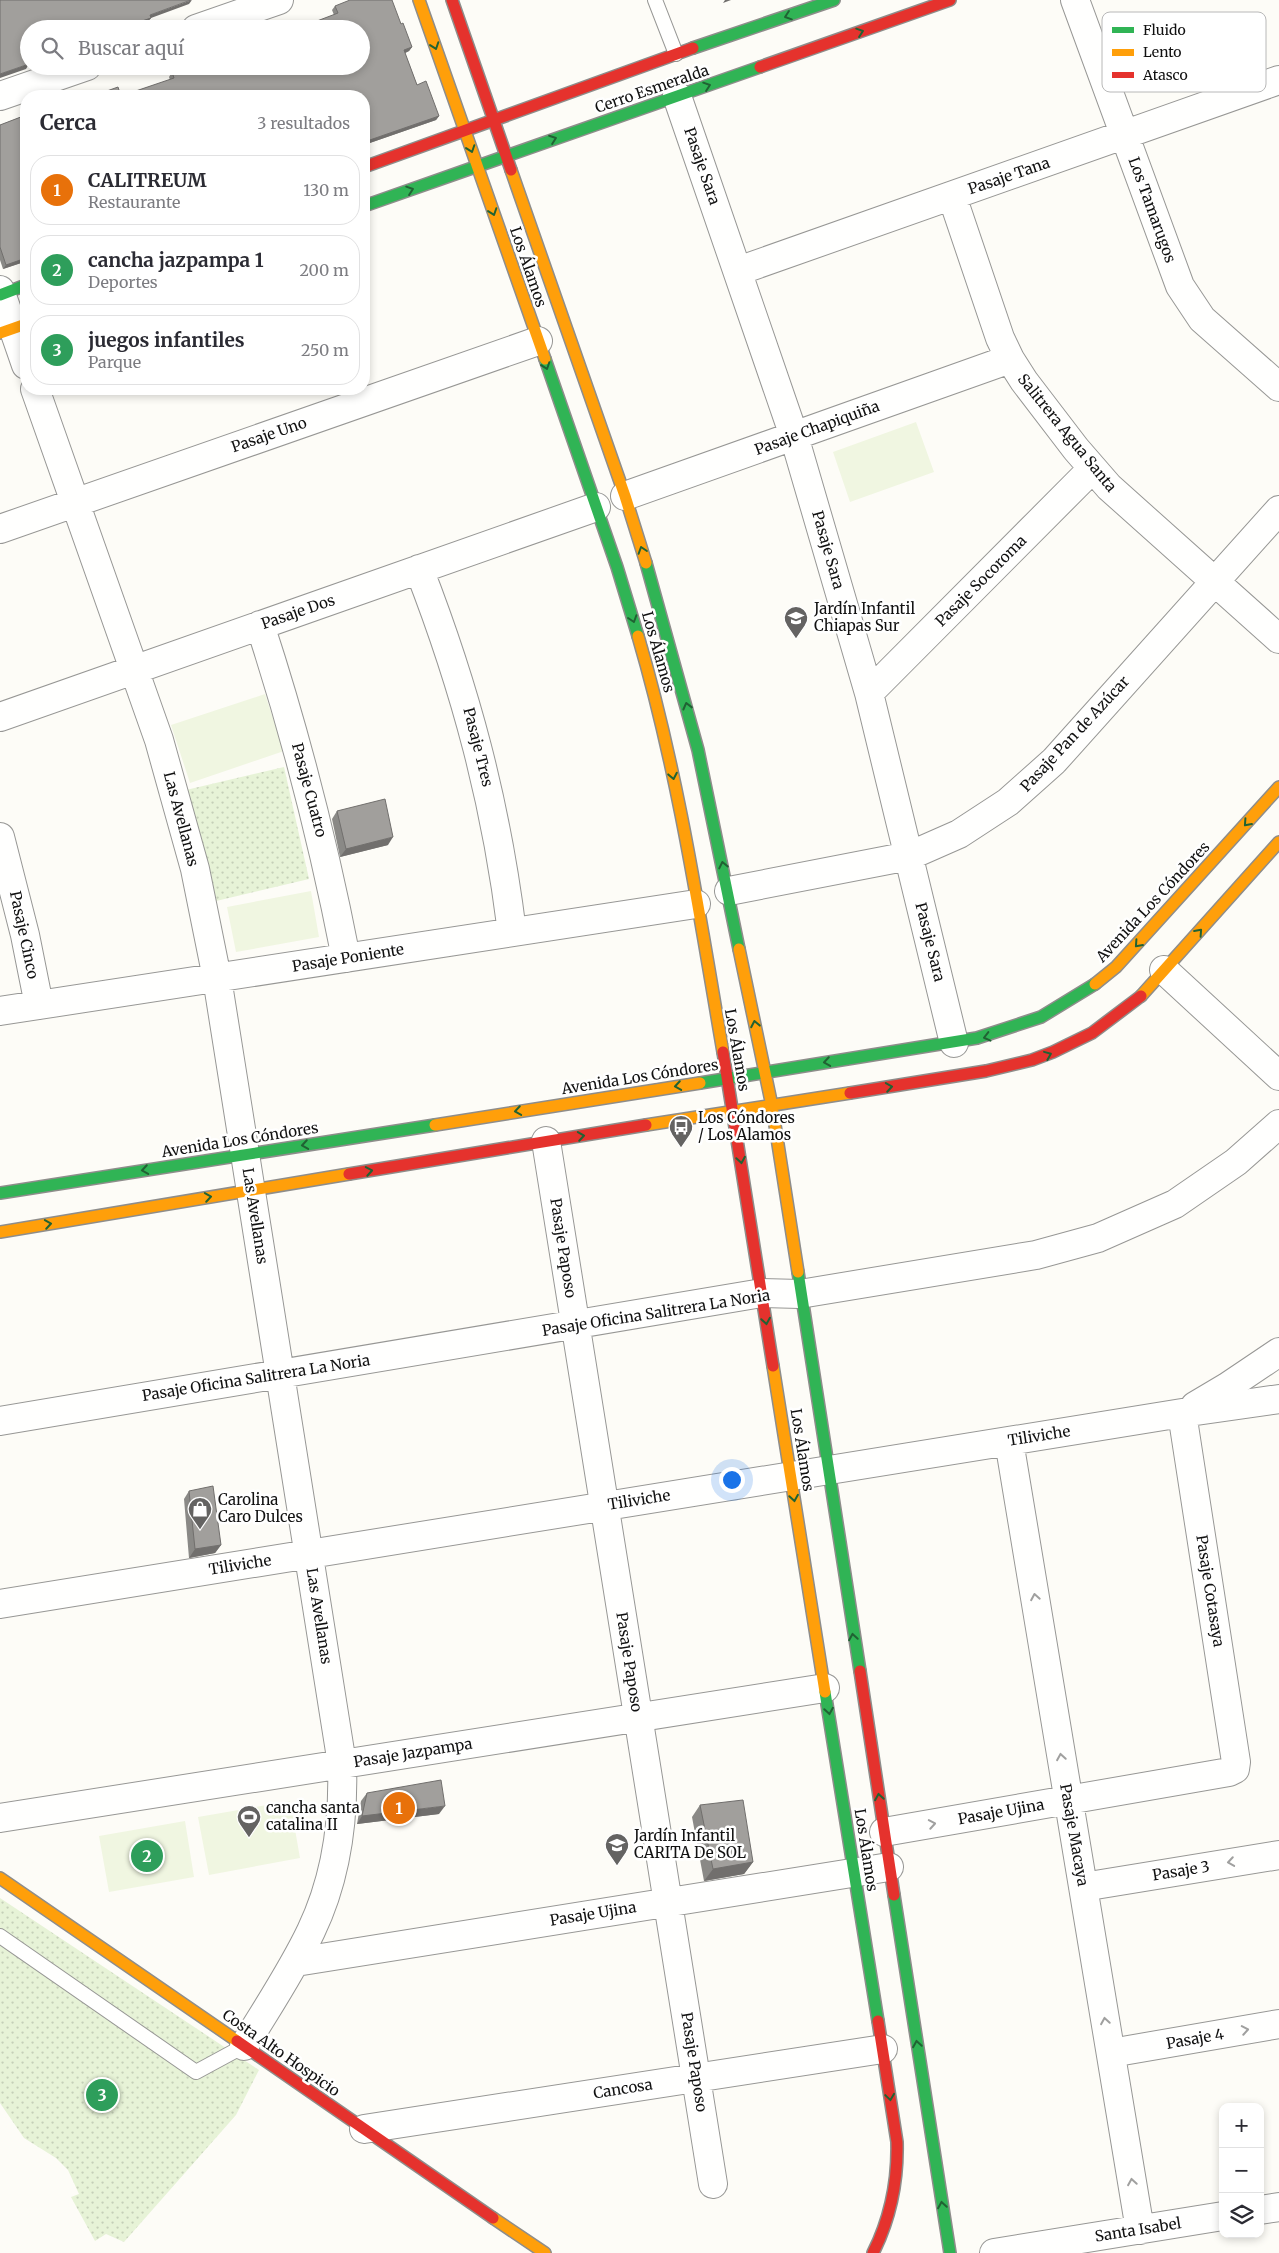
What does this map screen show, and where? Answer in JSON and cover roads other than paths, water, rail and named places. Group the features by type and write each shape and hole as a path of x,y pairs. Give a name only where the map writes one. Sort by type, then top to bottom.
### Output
{"street":[{"path":"222,20 279,0"},
{"name":"Los Álamos","path":"419,0 636,627 670,760 726,1078 734,1112 883,2048 898,2167 896,2191 891,2214 873,2253"},
{"name":"Los Álamos","path":"452,0 508,156 625,496 681,680 698,750 729,891 772,1106 950,2253"},
{"name":"Cerro Esmeralda","path":"370,165 494,120 586,91 630,70 834,0"},
{"name":"Cerro Esmeralda","path":"370,204 508,156 598,118 642,104 678,96 950,0"},
{"name":"Los Tamarugos","path":"1075,0 1102,74"},
{"path":"630,70 635,85"},
{"path":"0,96 61,75"},
{"name":"Pasaje Tana","path":"1266,85 1279,80"},
{"name":"Los Tamarugos","path":"1108,92 1173,268 1189,302 1202,319 1279,387"},
{"name":"Pasaje Tana","path":"738,271 1245,92"},
{"name":"Pasaje Sara","path":"678,96 794,436 869,693 954,1043"},
{"name":"Salitrera Agua Santa","path":"952,196 1000,338 1010,359 1024,381 1092,469 1127,505 1279,639"},
{"path":"7,291 13,328 20,348"},
{"name":"Pasaje Uno","path":"0,529 538,341"},
{"name":"Pasaje Chapiquiña","path":"625,496 1010,359"},
{"name":"Las Avellanas","path":"37,395 159,740 195,869 217,978 342,1764 343,1795 335,1860 325,1895 312,1929 296,1962 244,2046"},
{"name":"Pasaje Socoroma","path":"869,693 1092,469"},
{"name":"Pasaje Dos","path":"0,717 596,507"},
{"name":"Pasaje Pan de Azúcar","path":"729,891 909,856 959,834 983,820 1032,783 1060,754 1279,510"},
{"name":"Pasaje Tres","path":"419,569 449,649 477,739 504,868 512,932"},
{"name":"Pasaje Cuatro","path":"260,625 308,782 329,869 346,958"},
{"name":"Avenida Los Cóndores","path":"0,1193 954,1043 1003,1033 1052,1013 1096,984 1134,949 1279,787"},
{"name":"Pasaje Cinco","path":"0,836 25,935 39,1005"},
{"path":"0,1232 546,1141 1004,1068 1038,1060 1086,1038 1108,1024 1147,990 1279,842"},
{"name":"Pasaje Poniente","path":"0,1011 696,904"},
{"path":"1164,970 1279,1076"},
{"name":"Pasaje Oficina Salitrera La Noria","path":"0,1421 762,1294 800,1294 1036,1255 1098,1238 1175,1204 1236,1162 1279,1124"},
{"name":"Pasaje Paposo","path":"546,1141 713,2184"},
{"path":"1182,1413 1227,1387 1279,1352"},
{"name":"Tiliviche","path":"0,1604 1182,1413 1279,1399"},
{"name":"Pasaje Cotasaya","path":"1182,1413 1236,1762 1235,1769"},
{"name":"Pasaje Macaya","path":"1009,1441 1140,2230"},
{"name":"Pasaje Jazpampa","path":"0,1818 825,1688"},
{"name":"Pasaje Ujina","path":"884,1832 1068,1801 1229,1772 1235,1769"},
{"name":"Pasaje 3","path":"1083,1887 1279,1854"},
{"name":"Pasaje Ujina","path":"296,1962 889,1867"},
{"name":"Costa Alto Hospicio","path":"0,1878 545,2253"},
{"name":"Pasaje 4","path":"1110,2053 1279,2024"},
{"name":"Cancosa","path":"364,2129 883,2048"},
{"path":"1264,2209 1279,2207"},
{"name":"Santa Isabel","path":"994,2253 1219,2217"}],"lane":[{"path":"655,0 676,54"},
{"path":"0,1936 196,2072 244,2046"}],"place":[{"name":"Jardín Infantil Chiapas Sur","path":"796,639"},
{"name":"Los Cóndores / Los Alamos","path":"681,1148"},
{"name":"Carolina Caro Dulces","path":"200,1530"},
{"name":"CALITREUM","path":"399,1808"},
{"name":"cancha santa catalina II","path":"249,1838"},
{"name":"cancha jazpampa 1","path":"147,1856"},
{"name":"Jardín Infantil CARITA De SOL","path":"617,1866"},
{"name":"juegos infantiles","path":"102,2095"}]}
